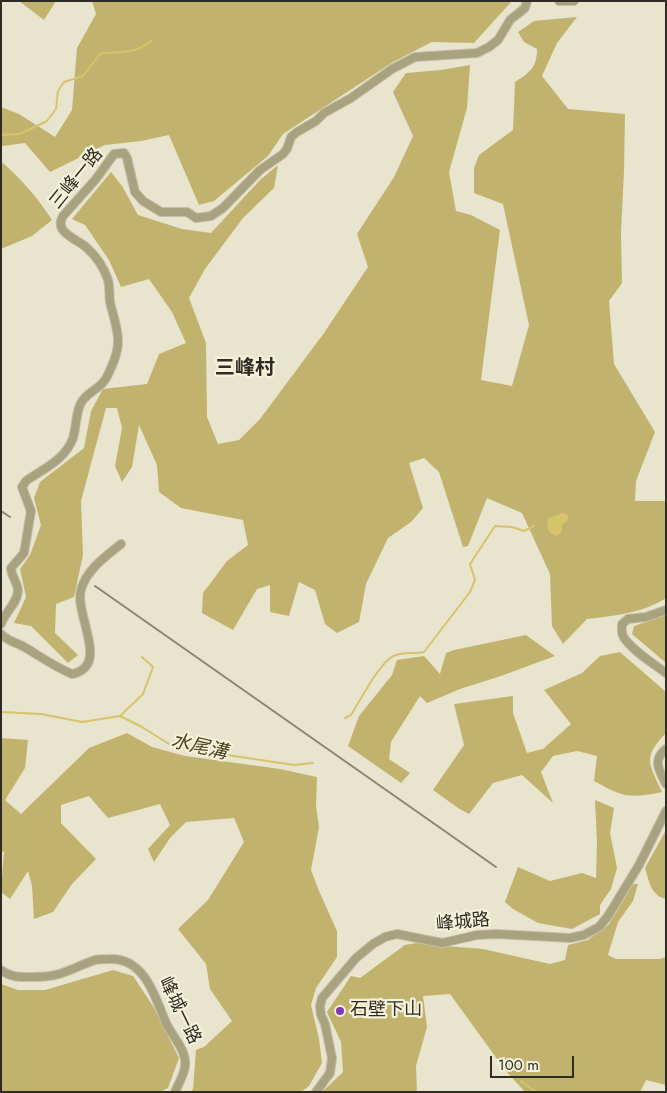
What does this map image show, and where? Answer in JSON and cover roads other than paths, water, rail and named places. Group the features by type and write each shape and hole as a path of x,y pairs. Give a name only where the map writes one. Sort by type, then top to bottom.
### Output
{"street":[{"name":"三峰一路","path":"1,624 16,598 18,590 11,574 11,568 24,553 31,511 22,487 26,480 68,449 80,405 84,398 104,381 117,356 119,344 118,330 110,302 108,281 103,269 86,246 65,232 61,227 63,216 96,179 114,154 124,153 127,158 135,192 143,201 169,213 186,212 196,218 210,216 223,208 260,170 282,154 287,149 291,137 316,121 324,113 351,98 392,69 415,57 477,53 489,47 498,40 510,20 525,8 527,1"},
{"path":"558,1 574,1"},
{"path":"1,634 5,639 13,641 66,672 72,674 83,670 89,663 90,656 88,636 80,610 81,590 84,581 99,562 121,544"},
{"path":"666,610 646,618 628,619 622,624 623,636 629,643 666,673"},
{"path":"666,749 658,758 657,765 666,784"},
{"name":"峰城路","path":"316,1092 330,1073 332,1058 325,1024 320,1015 322,998 356,958 373,944 385,937 397,934 442,943 477,935 497,934 570,938 584,935 598,927 608,916 639,865 666,811"},
{"name":"峰城一路","path":"1,970 7,974 19,977 47,977 61,975 97,960 115,959 128,961 146,977 168,1026 186,1059 185,1070 175,1092"}],"waterway":[{"path":"1,135 20,134 47,121 56,109 58,91 64,82 83,76 101,53 134,50 152,40"},
{"name":"水尾溝","path":"345,718 351,715 365,691 390,658 399,654 424,652 470,592 475,580 470,564 495,526 512,527 524,531 534,526"},
{"path":"120,716 143,694 153,667 142,657"},
{"name":"水尾溝","path":"1,712 41,714 82,722 120,716 169,744 194,750 294,765 313,763"},
{"path":"521,1081 536,1092"}],"railway":[{"path":"1,511 10,517"},
{"path":"95,586 496,867"}],"place":[{"name":"石壁下山","path":"340,1011"}],"district":[{"name":"三峰村","path":"245,369"}]}
